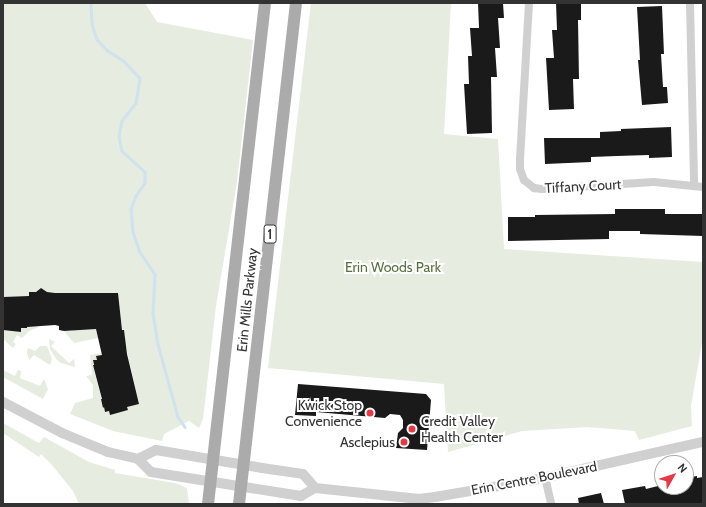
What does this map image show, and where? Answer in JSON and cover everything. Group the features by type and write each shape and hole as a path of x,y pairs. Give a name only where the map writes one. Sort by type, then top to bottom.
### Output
{"main road":[{"name":"Erin Mills Parkway","path":"208,504 265,3"},
{"name":"Erin Mills Parkway","path":"239,504 245,465 296,3"}],"street":[{"name":"Tiffany Court","path":"529,3 520,158 520,169 524,180 534,188 542,189 654,182 703,187"},
{"path":"690,3 694,185"},
{"name":"Erin Centre Boulevard","path":"3,402 62,433 108,452 138,459 151,472 301,496 315,488 419,499 545,477 703,442"},
{"path":"138,459 156,450 303,474 315,488"},
{"path":"545,477 551,504"}],"green space":[{"path":"3,3 145,3 157,22 253,40 237,182 216,306 203,419 199,428 189,421 164,434 162,441 113,431 70,414 75,403 93,398 93,385 86,376 92,375 90,355 102,353 102,355 96,356 97,360 93,360 93,366 105,412 109,411 110,414 128,410 127,407 139,404 122,330 118,293 55,293 47,292 41,288 29,296 3,297"},
{"name":"Erin Woods Park","path":"311,3 451,3 444,134 498,139 504,249 703,262 703,337 691,406 692,426 639,440 635,431 587,427 522,431 448,452 444,384 268,368"},
{"path":"27,322 38,326 37,328 29,331 22,338 17,335 13,342 16,344 13,348 3,339 3,330 21,332 21,328 27,328"},
{"path":"73,329 96,329 98,338 74,343 64,331 73,331"},
{"path":"49,339 55,342 51,346 69,363 74,359 75,367 61,363 56,359 50,349"},
{"path":"40,346 47,346 52,359 50,365 34,355 29,360 27,352 28,348 35,351"},
{"path":"3,370 15,376 18,370 21,371 20,378 40,386 44,379 48,389 43,399 3,377"},
{"path":"3,423 39,443 44,437 89,462 115,470 115,473 175,483 187,488 189,504 79,504 73,491 52,465 41,454 39,457 3,433"}],"building":[{"path":"478,3 503,3 504,18 498,18 500,48 495,48 497,77 491,77 492,133 467,134 464,84 469,84 468,56 472,56 470,28 479,28"},
{"path":"556,3 581,3 581,20 578,20 579,79 573,79 574,109 549,110 546,58 554,58 552,30 557,30"},
{"path":"662,6 664,54 661,54 663,87 667,87 668,103 642,105 638,60 640,60 637,7"},
{"path":"671,127 672,157 649,158 649,155 591,157 591,162 545,164 544,138 600,138 600,132 621,131 621,129"},
{"path":"615,209 665,209 665,214 703,214 703,236 640,234 640,231 609,231 609,239 508,241 508,217 535,217 535,215 615,214"},
{"path":"41,288 47,292 55,293 118,293 122,330 124,330 127,354 139,404 127,407 128,410 110,415 109,411 105,412 93,365 93,360 97,360 96,356 102,355 96,329 64,331 59,330 59,326 55,325 21,328 21,332 3,330 3,297 29,296 29,292 36,292"},
{"path":"298,384 426,394 431,400 427,450 396,448 398,433 403,428 403,420 400,415 390,414 385,418 316,412 316,416 295,415"},
{"path":"697,476 697,478 703,477 703,504 625,504 622,490 645,486 646,489 654,487 654,495 694,495 694,477"},
{"path":"601,493 604,504 579,504 578,498"}],"waterway":[{"path":"91,3 92,24 97,39 107,50 124,61 140,78 136,103 122,121 119,136 122,151 145,172 145,183 136,196 131,209 133,232 140,252 155,274 153,313 158,344 178,417 185,427"}],"place":[{"name":"Kwick Stop Convenience","path":"370,413"},
{"name":"Credit Valley Health Center","path":"412,429"},
{"name":"Asclepius","path":"404,442"}]}
